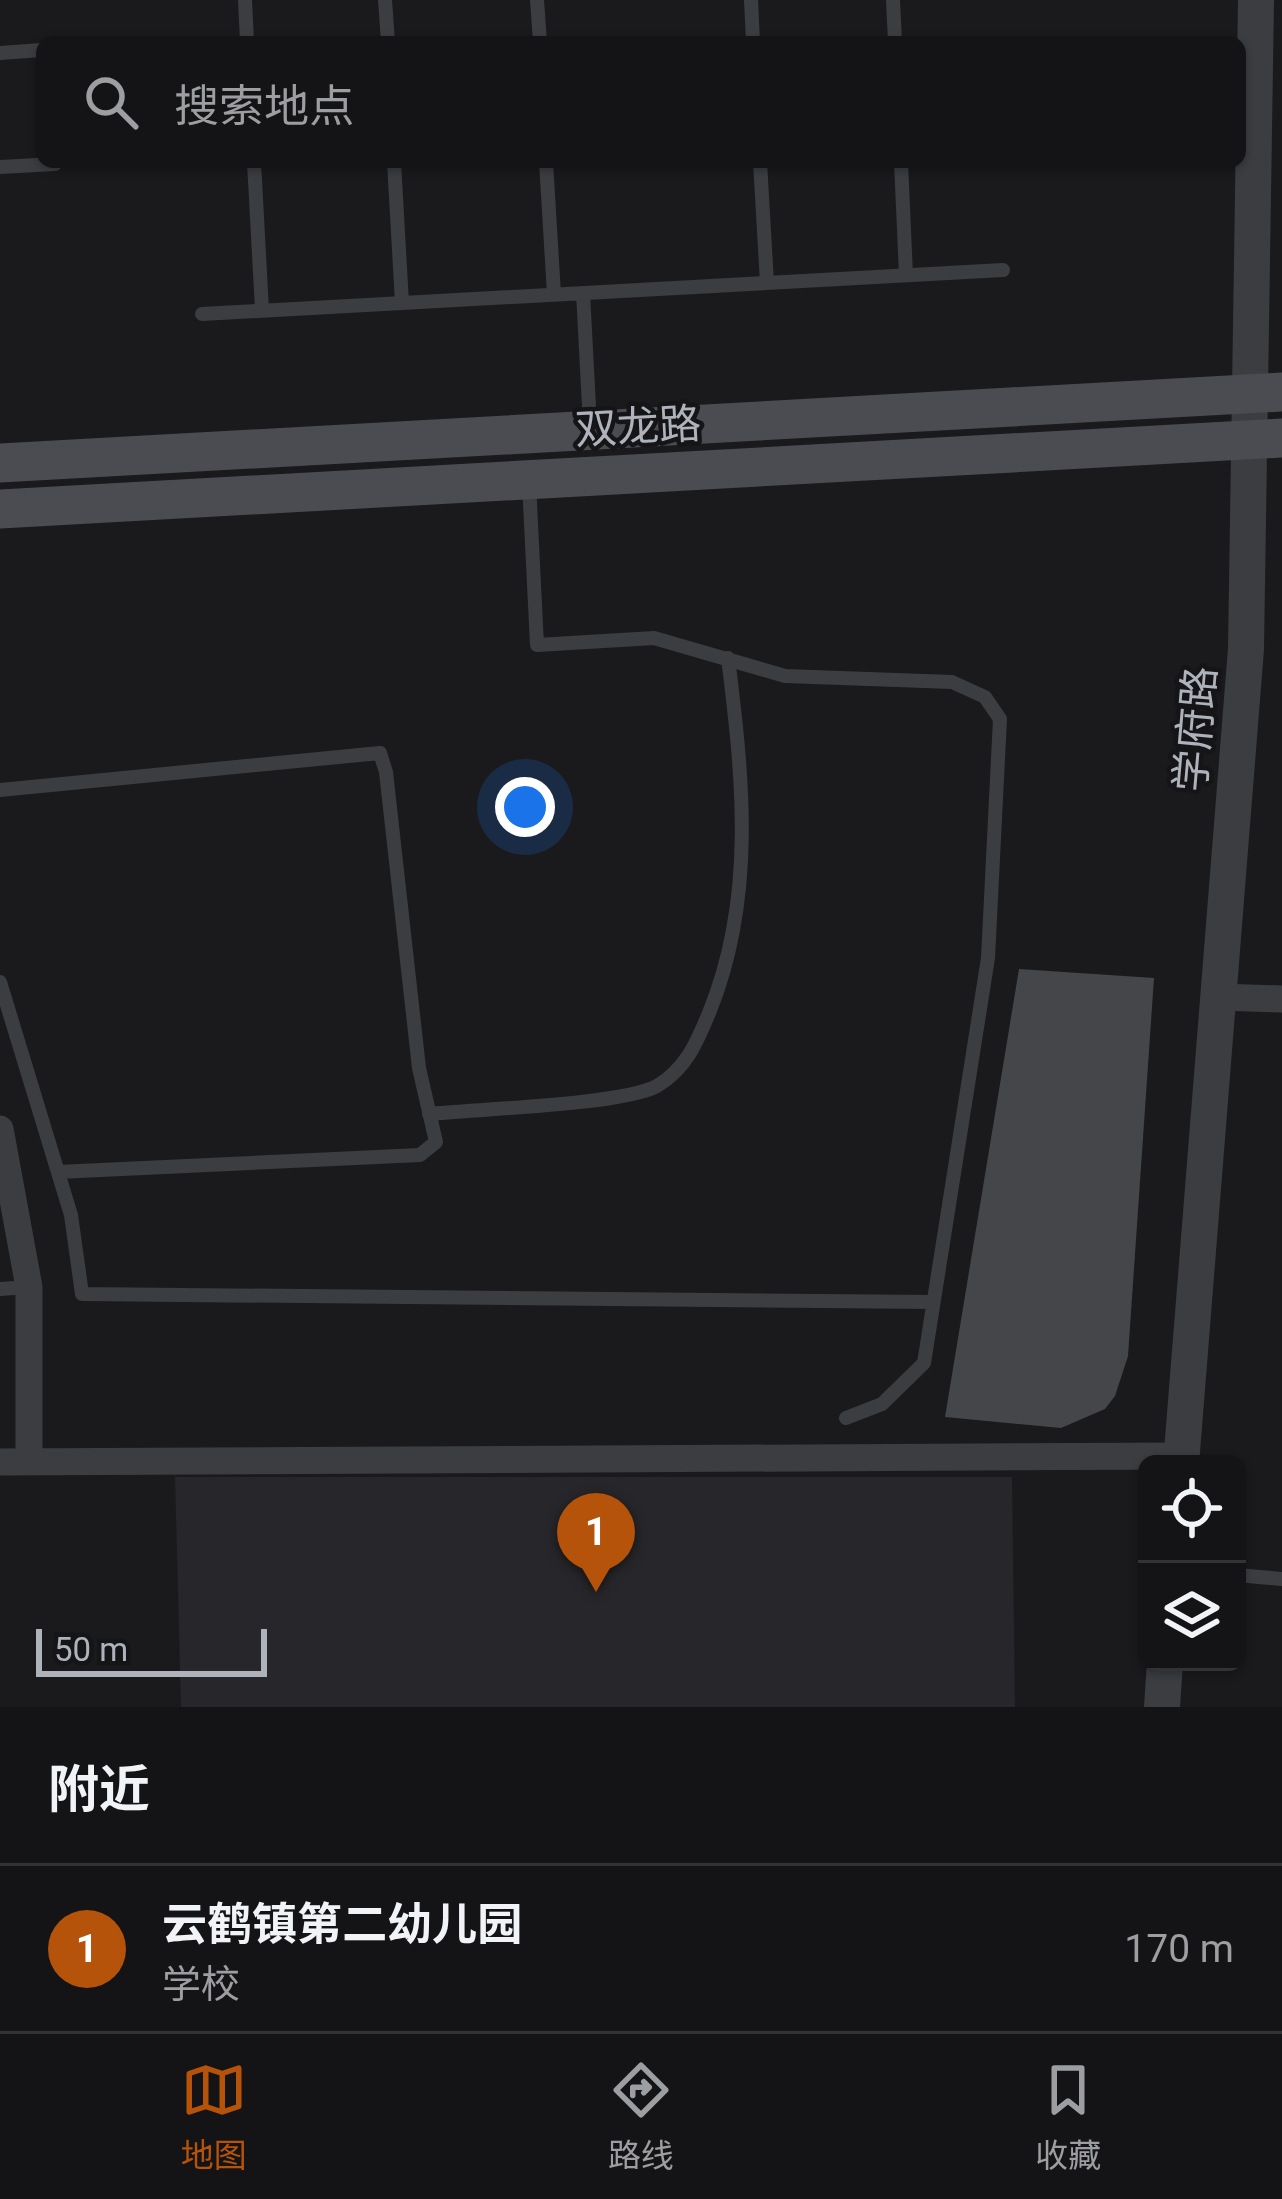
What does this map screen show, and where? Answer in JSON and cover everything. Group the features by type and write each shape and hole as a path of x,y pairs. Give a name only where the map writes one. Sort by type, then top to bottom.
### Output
{"main road":[{"name":"双龙路","path":"0,463 1268,393"},
{"name":"双龙路","path":"0,509 1267,439"}],"street":[{"name":"学府路","path":"1181,1455 1267,439 1256,0"},
{"path":"1218,997 1282,999"},
{"path":"0,1129 14,1288 14,1461 1138,1460"},
{"path":"1162,1707 1164,1671"}],"lane":[{"path":"245,0 248,36"},
{"path":"385,0 388,36"},
{"path":"537,0 540,36"},
{"path":"751,0 753,36"},
{"path":"893,0 895,36"},
{"path":"0,52 36,50"},
{"path":"0,167 36,165"},
{"path":"254,168 262,310"},
{"path":"394,168 402,303"},
{"path":"546,168 554,294"},
{"path":"760,168 766,283"},
{"path":"901,168 906,275"},
{"path":"202,314 1003,270"},
{"path":"583,293 590,430"},
{"path":"528,480 538,645 654,638 785,676 952,682 985,697 1000,719 988,958 923,1363 912,1379 882,1403 846,1418"},
{"path":"429,1114 640,1093 686,1061 724,968 739,896 742,773 728,658"},
{"path":"0,790 380,753 436,1142 420,1155 58,1172"},
{"path":"0,982 71,1215 82,1294 933,1303"},
{"path":"1246,1576 1282,1579"}],"shaded area":[{"path":"175,1477 1012,1477 1015,1707 181,1707"}],"building":[{"path":"1019,969 1154,978 1128,1356 1115,1396 1105,1409 1061,1428 945,1417"}],"place":[{"name":"云鹤镇第二幼儿园","path":"596,1592"}]}
